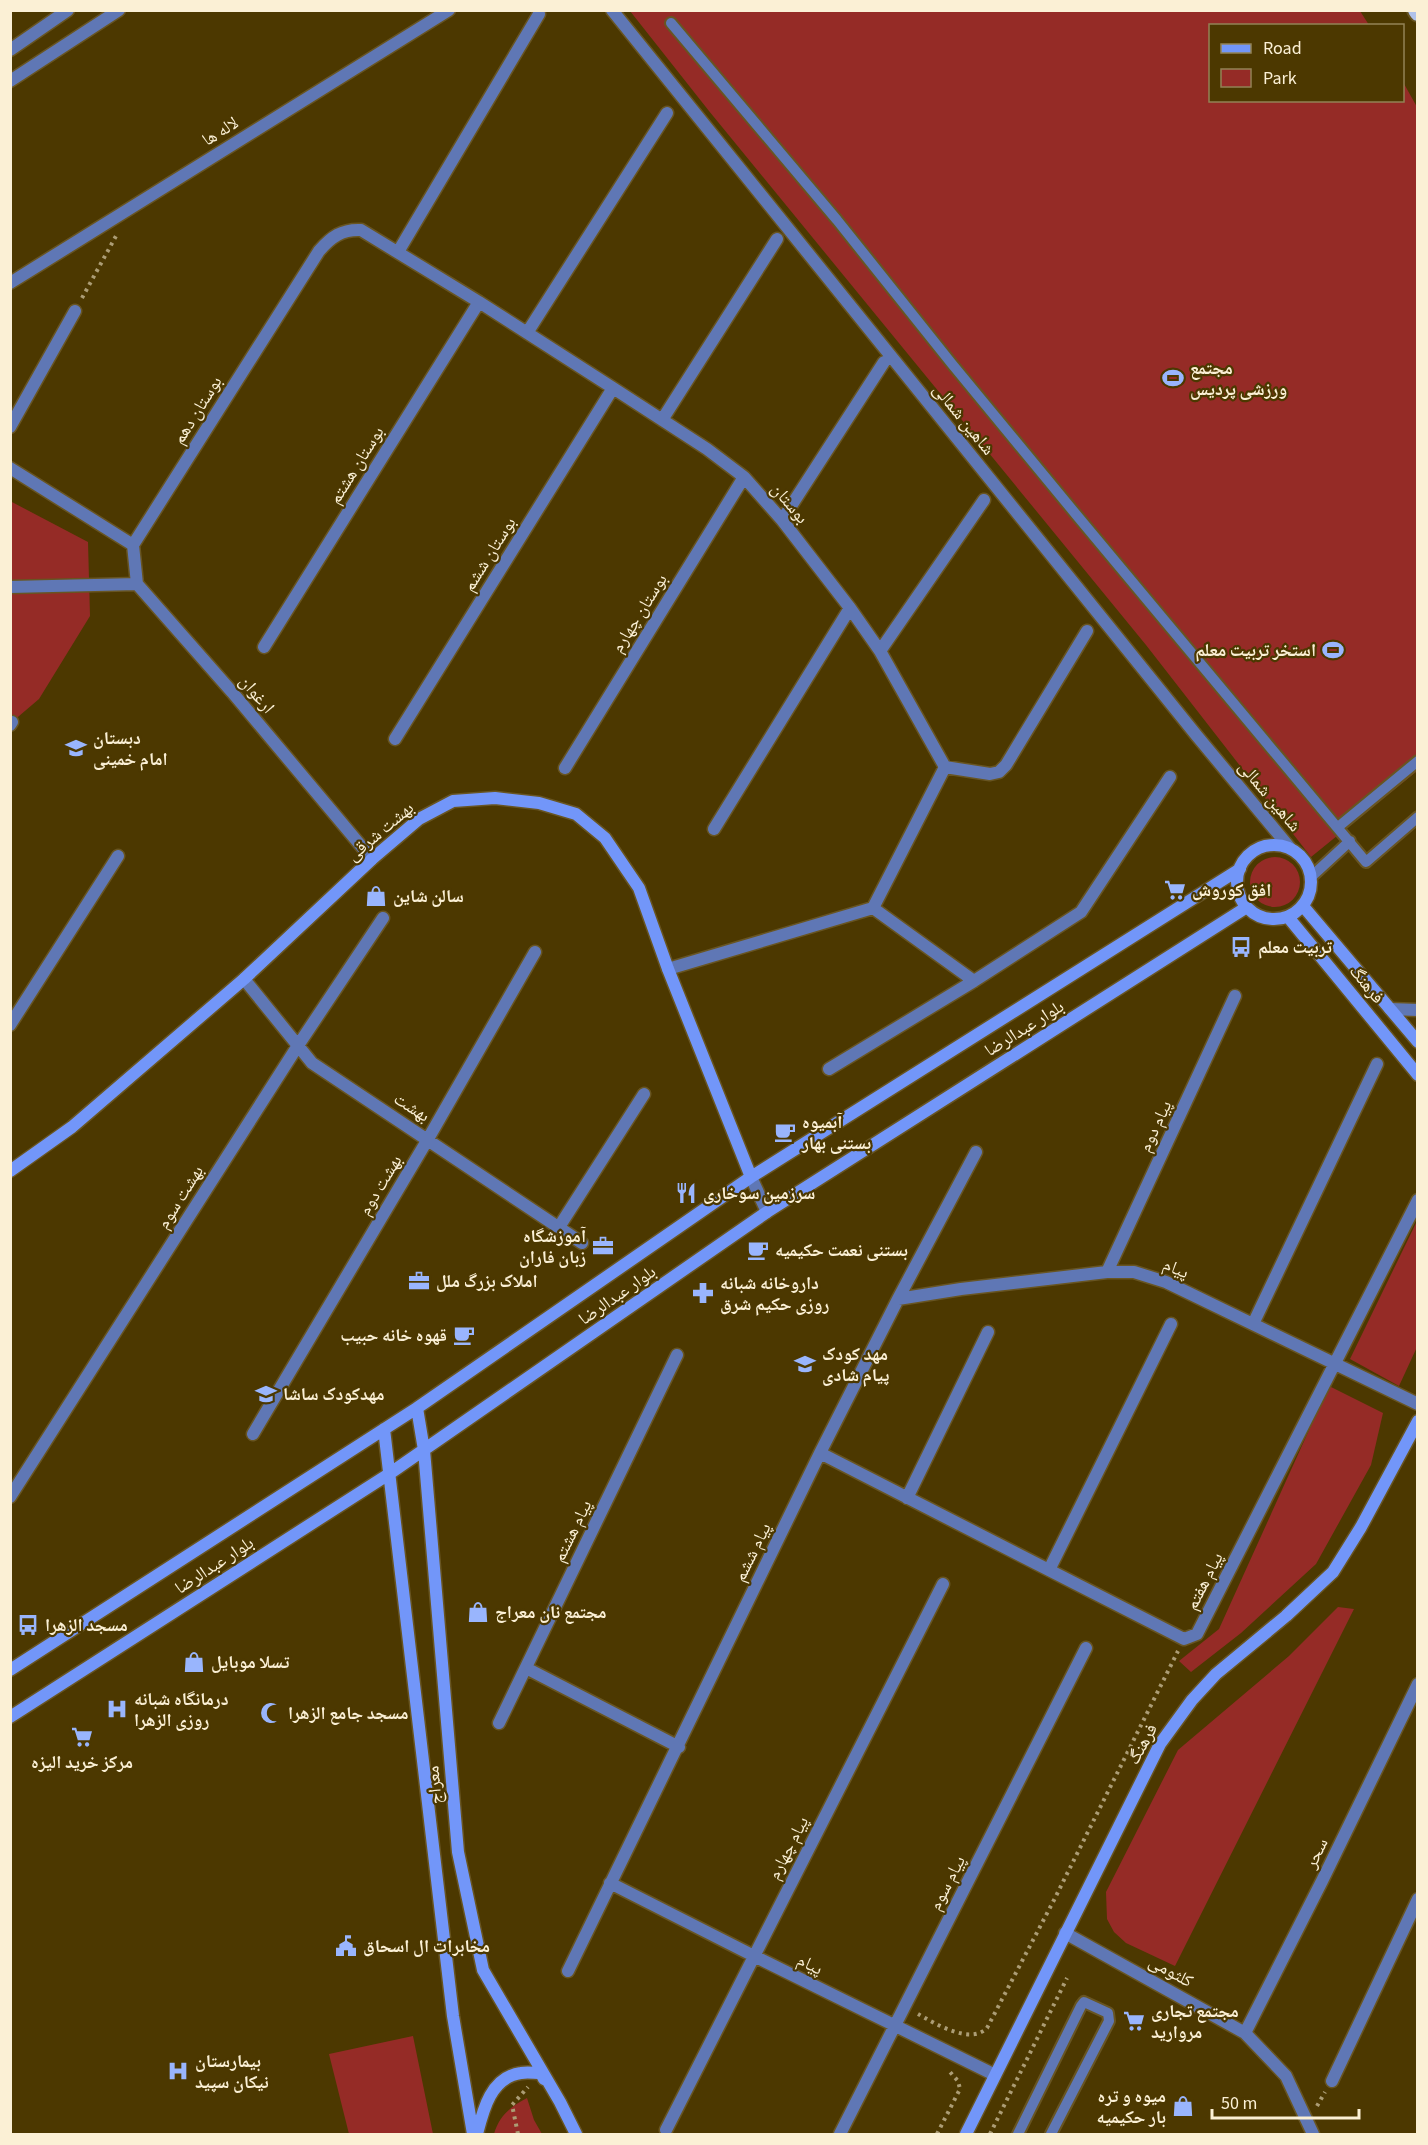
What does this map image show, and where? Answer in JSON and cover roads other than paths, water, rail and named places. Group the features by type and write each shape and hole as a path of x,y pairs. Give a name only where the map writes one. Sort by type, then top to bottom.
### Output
{"main road":[{"name":"بهشت شرقی","path":"10,1171 72,1127 244,979 372,859 419,819 453,801 495,798 539,803 576,814 605,837 639,888 668,969 751,1177"},
{"path":"1278,845 1290,848 1304,860 1311,877 1308,897 1303,906 1288,917 1266,918 1256,914 1241,899 1238,889 1240,869 1255,850 1278,845"},
{"name":"بلوار عبدالرضا","path":"10,1670 417,1408 751,1177 1240,869"},
{"name":"فرهنگ","path":"1303,906 1418,1042"},
{"name":"بلوار عبدالرضا","path":"10,1717 389,1474 767,1212 1247,907"},
{"name":"فرهنگ","path":"1288,917 1418,1075"},
{"name":"معراج","path":"417,1408 424,1450 458,1852 483,1970 560,2102 576,2134"},
{"name":"فرهنگ","path":"966,2134 1160,1744 1192,1700 1216,1674 1286,1616 1333,1572 1361,1527 1418,1421"},
{"name":"معراج","path":"384,1429 453,2016 475,2134"},
{"path":"475,2134 484,2104 498,2083 519,2073 540,2073 560,2102"}],"street":[{"path":"10,50 68,10"},
{"path":"10,81 119,10"},
{"name":"لاله ها","path":"10,283 449,10"},
{"name":"شاهین شمالی","path":"612,10 1197,736 1290,848"},
{"path":"398,252 539,14"},
{"path":"527,333 668,113"},
{"name":"بوستان دهم","path":"134,545 327,241 349,230 361,230 398,252"},
{"path":"662,420 777,238"},
{"name":"بوستان","path":"398,252 707,449 744,477 782,520 880,651 945,767"},
{"name":"بوستان هشتم","path":"264,647 479,302"},
{"path":"10,427 75,311"},
{"path":"782,520 884,362"},
{"name":"بوستان ششم","path":"395,739 613,388"},
{"path":"10,468 134,545 137,584 10,587"},
{"name":"بوستان چهارم","path":"565,768 744,477"},
{"path":"880,651 984,500"},
{"name":"ارغوان","path":"137,584 239,700 372,859"},
{"path":"714,829 850,608"},
{"path":"668,969 873,908 945,767 990,774 999,772 1006,765 1087,631"},
{"path":"830,1069 1081,912 1170,777"},
{"path":"10,1025 118,856"},
{"path":"873,908 974,981"},
{"name":"بهشت سوم","path":"10,1497 297,1047 383,918"},
{"name":"بهشت دوم","path":"253,1434 428,1139 535,952"},
{"name":"بهشت","path":"244,979 312,1063 582,1243"},
{"name":"پیام دوم","path":"1107,1272 1235,996"},
{"path":"1390,1009 1418,1010"},
{"path":"1253,1324 1377,1064"},
{"path":"559,1227 644,1094"},
{"name":"پیام ششم","path":"568,1971 679,1747 820,1453 976,1152"},
{"path":"751,1177 767,1212"},
{"name":"پیام هفتم","path":"1049,1570 1184,1640 1197,1634 1418,1200"},
{"name":"پیام","path":"898,1299 961,1289 1107,1272 1134,1272 1166,1282 1418,1404"},
{"path":"820,1453 1049,1570 1171,1324"},
{"path":"907,1497 988,1332"},
{"name":"پیام هشتم","path":"499,1723 677,1355"},
{"name":"پیام چهارم","path":"666,2130 943,1584"},
{"name":"پیام سوم","path":"840,2134 1086,1648"},
{"path":"526,1668 679,1747"},
{"name":"سحر","path":"1245,2033 1416,1690"},
{"name":"پیام","path":"610,1883 995,2075"},
{"path":"1332,2081 1418,1899"},
{"name":"کلثومی","path":"1065,1933 1245,2033 1286,2076 1313,2134"}],"lane":[{"path":"671,23 837,220 1078,518 1366,862 1418,817"},
{"path":"1338,827 1418,761"},
{"path":"1311,877 1350,841"},
{"path":"1018,2134 1081,2006 1084,2002 1088,2002 1108,2013 1109,2021 1052,2134"}],"place":[{"name":"مجتمع ورزشی پردیس","path":"1173,378"},
{"name":"استخر تربیت معلم","path":"1333,650"},
{"name":"دبستان امام خمینی","path":"76,748"},
{"name":"افق کوروش","path":"1175,890"},
{"name":"سالن شاین","path":"376,896"},
{"name":"تربیت معلم","path":"1241,947"},
{"name":"آبمیوه بستنی بهار","path":"785,1132"},
{"name":"سرزمین سوخاری","path":"686,1193"},
{"name":"آموزشگاه زبان فاران","path":"603,1246"},
{"name":"بستنی نعمت حکیمیه","path":"758,1250"},
{"name":"املاک بزرگ ملل","path":"419,1281"},
{"name":"داروخانه شبانه روزی حکیم شرق","path":"703,1293"},
{"name":"قهوه خانه حبیب","path":"464,1335"},
{"name":"مهد کودک پیام شادی","path":"805,1364"},
{"name":"مهدکودک ساشا","path":"266,1394"},
{"name":"مجتمع نان معراج","path":"478,1612"},
{"name":"مسجد الزهرا","path":"28,1625"},
{"name":"تسلا موبایل","path":"194,1662"},
{"name":"درمانگاه شبانه روزی الزهرا","path":"117,1709"},
{"name":"مسجد جامع الزهرا","path":"271,1713"},
{"name":"مرکز خرید الیزه","path":"82,1737"},
{"name":"مخابرات ال اسحاق","path":"346,1946"},
{"name":"مجتمع تجاری مروارید","path":"1134,2021"},
{"name":"بیمارستان نیکان سپید","path":"178,2071"},
{"name":"میوه و تره بار حکیمیه","path":"1183,2106"}]}
